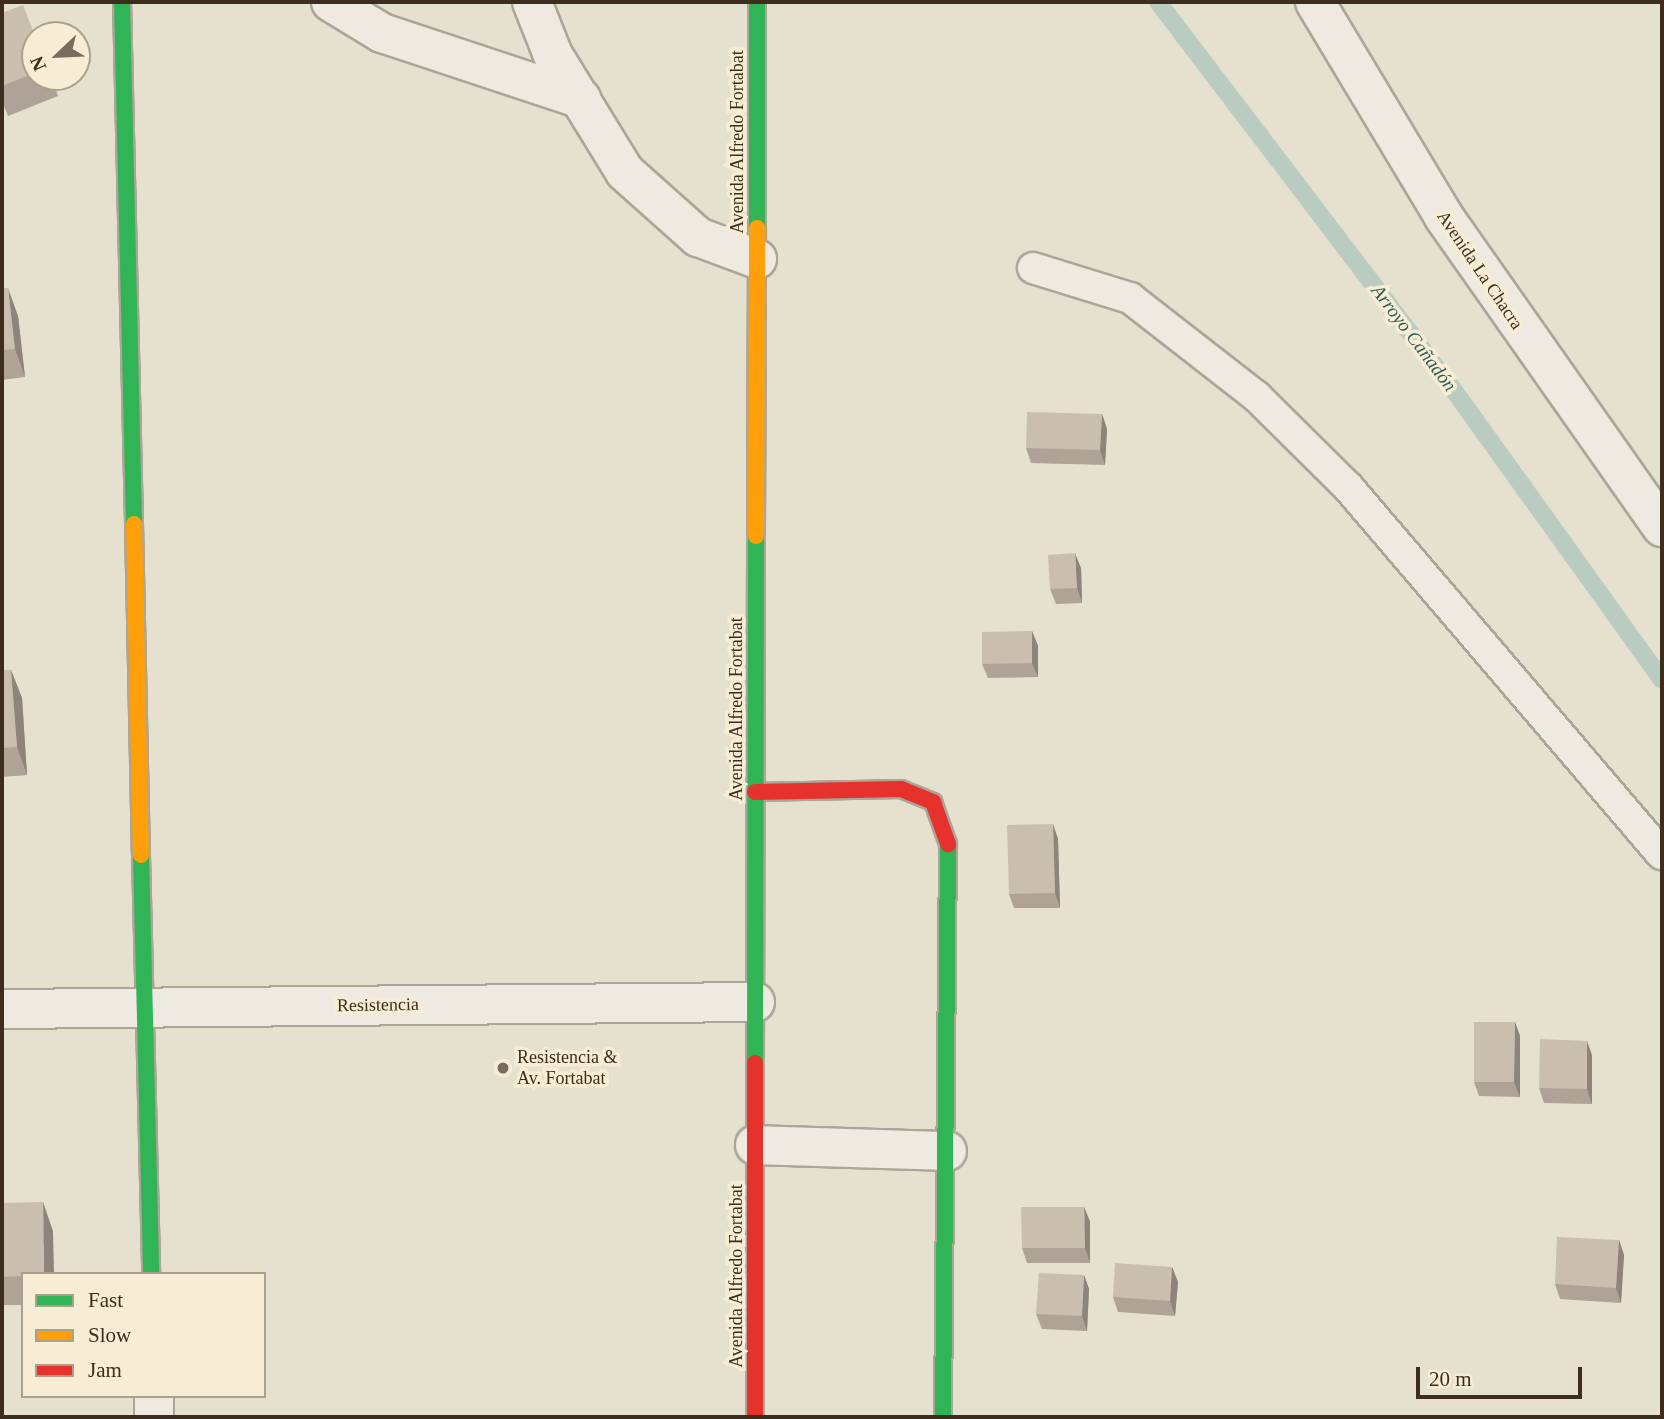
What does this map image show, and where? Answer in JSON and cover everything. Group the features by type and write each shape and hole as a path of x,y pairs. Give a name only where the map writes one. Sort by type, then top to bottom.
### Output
{"main road":[{"path":"122,2 151,1272"},
{"name":"Avenida Alfredo Fortabat","path":"755,1417 757,2"},
{"path":"755,792 901,789 933,802 947,830 951,874 943,1417"}],"street":[{"path":"331,2 382,33 581,99"},
{"path":"532,2 553,55 625,172 698,237 757,259"},
{"name":"Avenida La Chacra","path":"1315,2 1444,217 1662,527"},
{"name":"Resistencia","path":"2,1009 755,1002"},
{"path":"755,1145 947,1152"},
{"path":"154,1398 154,1417"}],"lane":[{"path":"1033,268 1130,299 1257,397 1348,487 1662,854"}],"building":[{"path":"23,5 29,21 21,21 21,79 2,86 2,13"},
{"path":"2,288 8,288 15,349 2,350"},
{"path":"1027,412 1102,414 1100,450 1026,448"},
{"path":"1075,553 1077,588 1050,589 1048,555"},
{"path":"1032,631 1032,663 982,664 982,632"},
{"path":"11,670 17,747 2,748 2,671"},
{"path":"1053,824 1055,893 1009,894 1007,825"},
{"path":"1474,1022 1515,1022 1514,1082 1474,1082"},
{"path":"1540,1039 1587,1041 1587,1089 1539,1088"},
{"path":"43,1202 44,1272 21,1272 21,1276 2,1277 2,1203"},
{"path":"1021,1207 1084,1207 1085,1248 1022,1248"},
{"path":"1557,1237 1619,1240 1616,1288 1555,1284"},
{"path":"1115,1263 1172,1267 1170,1301 1113,1297"},
{"path":"1039,1273 1084,1275 1082,1316 1036,1314"}],"waterway":[{"name":"Arroyo Cañadón","path":"1158,2 1450,385 1662,680"}],"traffic: fast":[{"path":"122,2 134,524"},
{"path":"757,2 757,228"},
{"path":"755,1063 756,536"},
{"path":"943,1417 948,844"},
{"path":"141,855 151,1272"}],"traffic: slow":[{"path":"756,536 757,228"},
{"path":"134,524 141,855"}],"traffic: jam":[{"path":"755,792 901,789 933,802 948,844"},
{"path":"755,1063 755,1417"}],"place":[{"name":"Resistencia & Av. Fortabat","path":"503,1068"}]}
